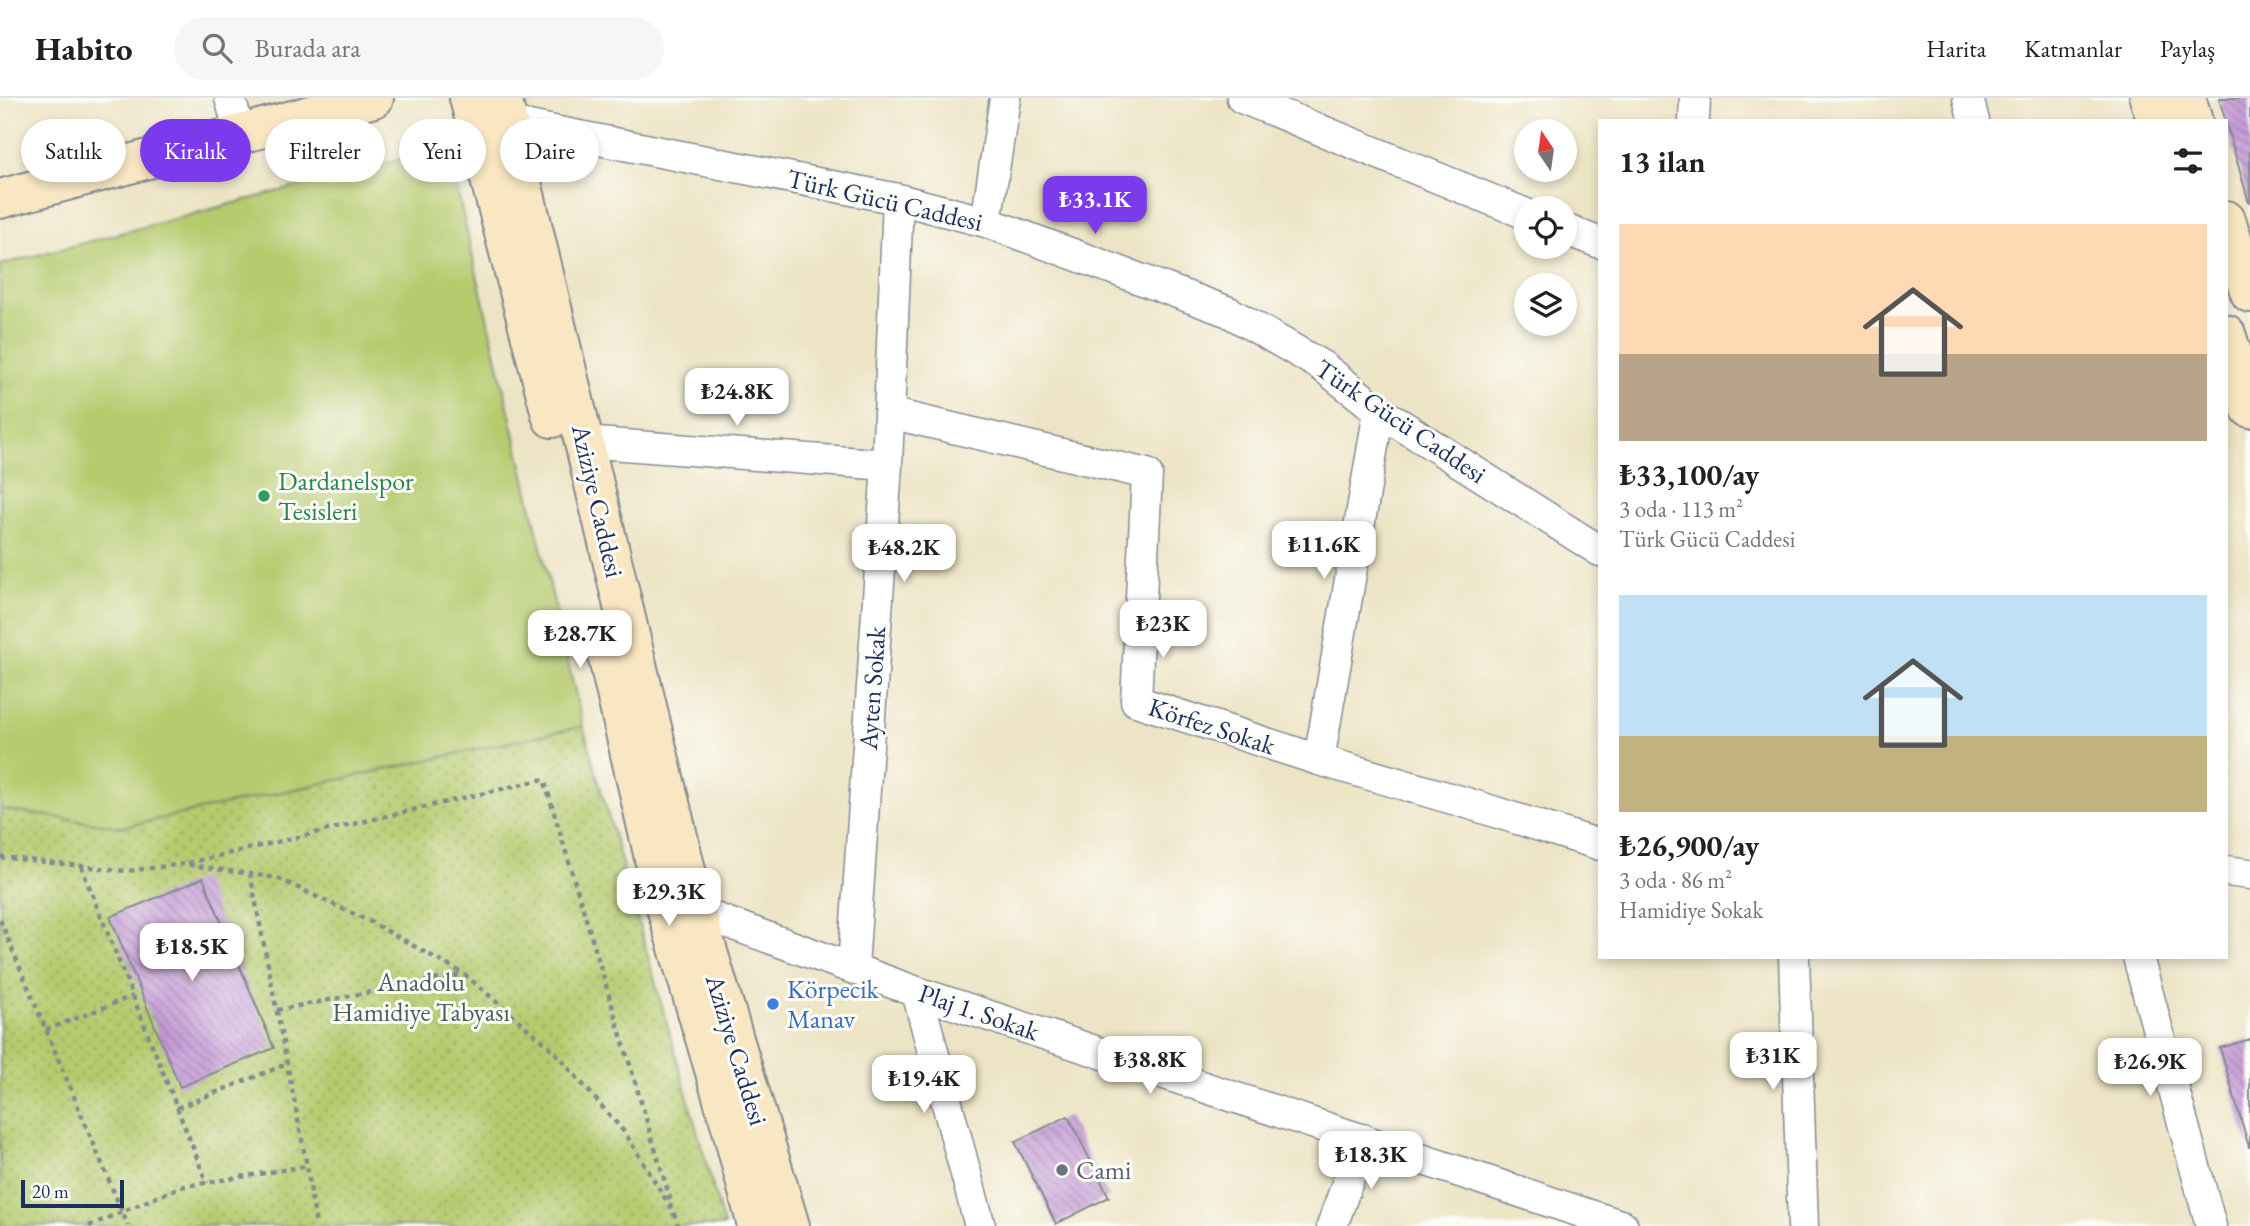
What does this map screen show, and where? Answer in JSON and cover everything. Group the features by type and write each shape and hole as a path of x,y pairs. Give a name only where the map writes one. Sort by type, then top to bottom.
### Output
{"street":[{"path":"0,199 235,116 374,98"},
{"name":"Aziziye Caddesi","path":"469,98 679,904 757,1226"},
{"path":"986,222 1005,98"},
{"path":"1242,98 1514,209"},
{"path":"1694,119 1695,98"},
{"path":"1968,98 1973,119"},
{"path":"2150,98 2156,119"},
{"path":"2186,98 2192,119"},
{"name":"Aziziye Caddesi","path":"505,110 584,442 679,904 790,1226"},
{"name":"Türk Gücü Caddesi","path":"505,110 898,199 986,222 1229,312 1322,366 1380,411 1598,550"},
{"name":"Ayten Sokak","path":"853,967 887,465 898,199"},
{"path":"2228,226 2250,293"},
{"path":"1577,234 1598,242"},
{"path":"2228,340 2250,408"},
{"path":"1320,760 1380,411"},
{"name":"Körfez Sokak","path":"889,413 1147,474 1136,701 1598,844"},
{"path":"584,442 887,465"},
{"path":"2228,871 2250,874"},
{"name":"Plaj 1. Sokak","path":"679,904 917,992 1623,1226"},
{"path":"1794,959 1803,1226"},
{"path":"2139,959 2211,1226"},
{"path":"917,992 980,1226"},
{"path":"1332,1226 1363,1139"}],"path":[{"path":"0,857 127,871 184,863 544,779 677,1226"},
{"path":"184,863 276,878 371,922 464,974 553,1050 625,1133 673,1211"},
{"path":"81,866 207,1183"},
{"path":"250,873 307,1166 316,1226"},
{"path":"0,920 128,1226"},
{"path":"276,1010 464,974"},
{"path":"46,1030 133,996"},
{"path":"177,1108 287,1064"},
{"path":"89,1226 180,1187 307,1166"}],"green space":[{"name":"Dardanelspor Tesisleri","path":"399,160 399,182 455,182 583,726 122,827 0,809 0,265 314,182 385,182 385,163"},
{"name":"Anadolu Hamidiye Tabyası","path":"583,726 724,1226 0,1226 0,809 122,827"}],"building":[{"path":"2219,98 2250,98 2250,203 2228,130 2228,119 2225,119"},
{"path":"203,878 274,1048 180,1087 110,917"},
{"path":"2250,1039 2250,1147 2249,1147 2220,1048"},
{"name":"Cami","path":"1068,1116 1109,1197 1056,1224 1015,1142"}],"place":[{"name":"Dardanelspor Tesisleri","path":"264,496"},
{"name":"Körpecik Manav","path":"773,1004"},
{"name":"Cami","path":"1062,1170"}]}
